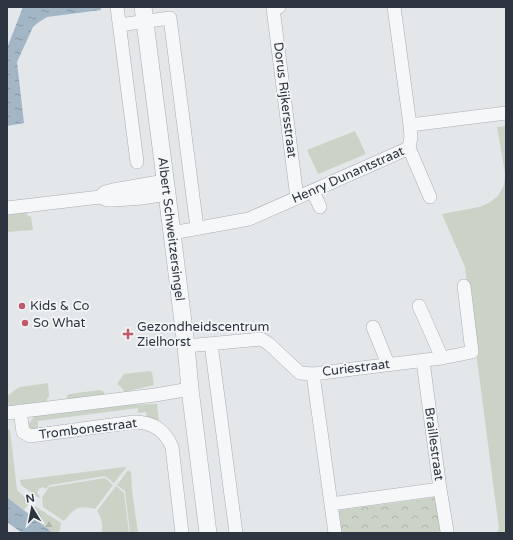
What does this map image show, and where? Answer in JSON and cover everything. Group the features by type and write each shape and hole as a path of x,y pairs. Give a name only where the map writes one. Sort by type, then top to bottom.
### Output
{"street":[{"name":"Albert Schweitzersingel","path":"117,7 138,162"},
{"name":"Dorus Rijkersstraat","path":"279,7 274,8 297,198"},
{"path":"394,7 410,124 506,113"},
{"name":"Albert Schweitzersingel","path":"119,24 144,14 170,18 197,228"},
{"name":"Albert Schweitzersingel","path":"144,14 208,533"},
{"name":"Henry Dunantstraat","path":"172,233 249,219 409,148 411,137 410,124"},
{"path":"409,148 430,197"},
{"path":"7,208 100,197 106,200 142,198 166,188"},
{"path":"313,191 320,207"},
{"name":"Curiestraat","path":"186,346 261,339 269,344 300,373 313,374 442,358 472,352 464,286"},
{"path":"419,306 442,358"},
{"path":"373,327 388,364"},
{"path":"211,344 236,533"},
{"name":"Braillestraat","path":"331,504 440,490 423,360"},
{"path":"313,374 335,533"},
{"name":"Trombonestraat","path":"182,533 172,447 168,439 159,429 150,424 134,422 30,436 23,432 13,412 155,395 190,389"},
{"path":"440,490 447,531"}],"green space":[{"path":"506,126 506,533 496,533 499,529 465,267 442,214 479,207 489,203 498,196 504,185 505,173 497,127"},
{"path":"355,131 366,154 318,174 307,150"},
{"path":"27,212 27,215 31,217 33,230 7,232 7,214"},
{"path":"152,372 154,385 124,392 123,389 117,384 124,374"},
{"path":"48,383 49,396 47,402 9,407 7,396 18,388"},
{"path":"100,390 104,392 105,395 66,400 69,394"},
{"path":"157,404 159,422 147,419 146,412 138,413 138,408 38,421 38,430 30,430 28,425 33,416 121,405"},
{"path":"7,429 10,430 17,490 30,502 24,510 7,497"},
{"path":"124,467 126,468 114,483 105,476 50,485 46,489 42,487 39,489 37,492 40,497 39,498 21,485 20,480"},
{"path":"128,470 131,472 138,533 130,533 125,491 117,485"},
{"path":"105,478 113,485 95,509 84,507 74,510 64,521 43,507 42,497 49,487"},
{"path":"116,486 124,493 129,533 101,533 102,522 97,511"},
{"path":"437,497 443,531 431,533 337,533 334,511"},
{"path":"35,506 61,523 58,533 53,533 29,514"}],"water":[{"path":"23,7 101,7 101,10 47,17 33,27 17,62 24,123 7,126 7,48"},
{"path":"7,497 53,533 22,533 7,522"}],"place":[{"name":"Kids & Co","path":"22,306"},
{"name":"So What","path":"25,323"},
{"name":"Gezondheidscentrum Zielhorst","path":"128,334"}]}
